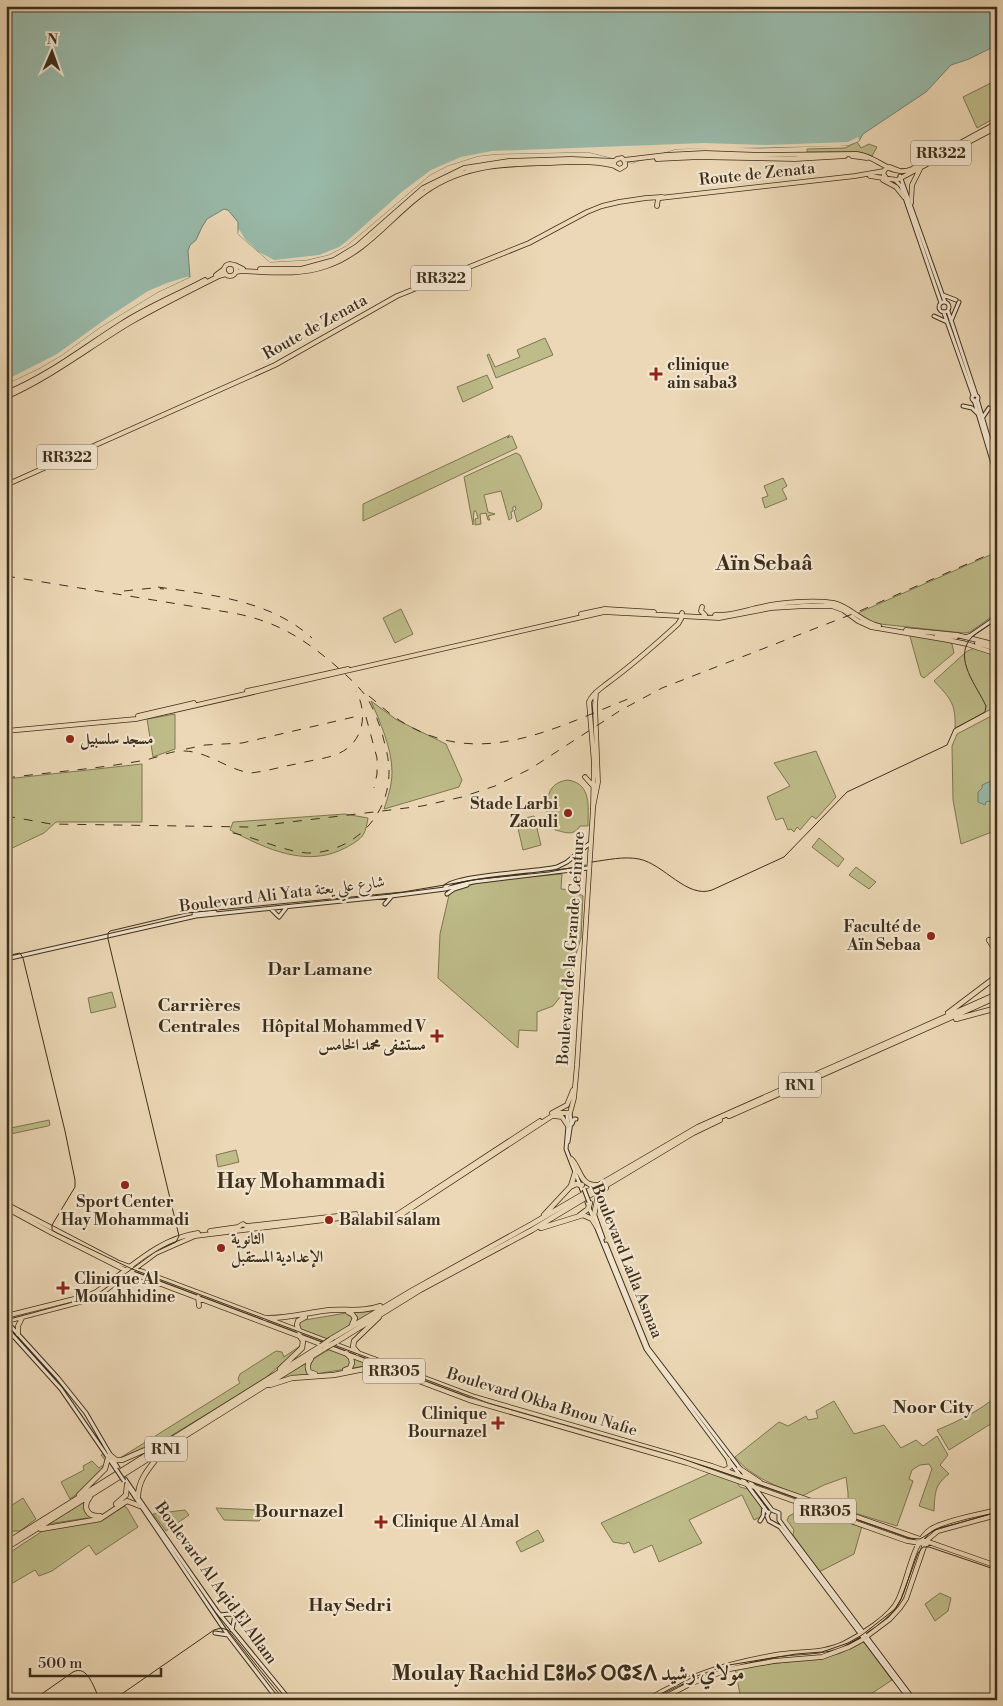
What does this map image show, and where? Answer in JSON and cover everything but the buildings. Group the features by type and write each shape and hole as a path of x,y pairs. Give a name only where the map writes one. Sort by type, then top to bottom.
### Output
{"highway":[{"path":"989,940 997,953"},
{"path":"997,978 986,991 989,995 997,995"},
{"path":"935,1023 997,978"},
{"name":"RN1","path":"334,1340 339,1334 413,1290 706,1126 997,995"},
{"path":"935,1023 997,1008"},
{"path":"571,1159 584,1181 595,1185 608,1182"},
{"path":"532,1224 544,1215 572,1186 575,1173"},
{"path":"593,1216 598,1196 608,1182"},
{"name":"RN1","path":"6,1548 163,1451 334,1340 401,1300 532,1230 608,1182"},
{"path":"572,1186 582,1187"},
{"path":"579,1215 589,1204"},
{"path":"532,1230 579,1215 590,1218 597,1227"},
{"path":"265,1318 301,1316 328,1310 369,1310 380,1307 413,1290"},
{"path":"358,1353 353,1347 354,1341 372,1322 401,1300"},
{"path":"297,1332 297,1323 303,1318 329,1312 352,1314 355,1319 353,1323 339,1334"},
{"path":"261,1386 302,1348 304,1342 297,1332 296,1321 301,1316"},
{"path":"323,1347 308,1362 308,1368 311,1373 332,1373 348,1369 352,1362 346,1354"},
{"path":"343,1373 369,1366 373,1361"},
{"path":"261,1386 292,1378 343,1373 380,1366"},
{"name":"RN1","path":"6,1543 178,1435 261,1386"},
{"path":"66,1505 105,1469 109,1456 116,1460 122,1460 178,1435"},
{"path":"138,1498 139,1485 142,1479 163,1451"},
{"path":"93,1494 86,1502 86,1507 91,1515 98,1516 124,1498 127,1492 125,1482"},
{"path":"37,1529 100,1519 127,1501 140,1506"}],"main road":[{"name":"RR322","path":"886,178 899,176 920,168 997,124"},
{"name":"RR322","path":"899,176 942,149 997,124"},
{"path":"6,397 30,387 139,318 226,274 232,276 236,272 241,271 298,273 318,270 341,261 361,247 432,187 470,170 501,164 615,163 620,158 625,162 684,157 795,159 849,156 868,158 885,169 883,174 886,178"},
{"path":"6,393 50,371 132,317 219,274 228,264 242,269 301,269 334,260 357,246 423,188 464,168 491,162 571,159 615,163 620,169 625,162"},
{"name":"RR322","path":"885,169 892,167 899,176"},
{"path":"911,203 912,185 920,168"},
{"name":"Route de Zenata","path":"856,176 885,169"},
{"name":"Route de Zenata","path":"6,485 275,365 397,296 529,242 597,208 638,200 856,176 886,178"},
{"path":"872,176 890,183 904,197"},
{"path":"899,176 904,197 943,303 949,306 946,312 983,418 997,467"},
{"path":"899,176 911,203 942,295 943,303 939,309 946,312"},
{"path":"657,206 660,198"},
{"path":"235,265 236,272"},
{"path":"224,269 226,274"},
{"path":"453,273 453,282"},
{"path":"942,295 957,301 949,322"},
{"path":"934,316 949,322"},
{"path":"975,398 997,477"},
{"path":"963,406 972,408 979,415"},
{"path":"983,418 990,408"},
{"path":"682,615 723,615 770,605 829,603 844,607 871,624 997,650"},
{"path":"592,605 594,611"},
{"path":"6,730 122,719 594,611 723,618 771,608 827,606 840,609 858,621 872,627 966,637 997,650"},
{"path":"702,607 701,611 704,615"},
{"path":"6,730 136,719 603,611"},
{"path":"596,692 642,656 678,624 682,615"},
{"path":"966,637 997,617"},
{"path":"907,631 956,638"},
{"path":"976,644 997,650"},
{"name":"Boulevard de la Grande Ceinture","path":"567,1113 571,1107 577,1065 594,762 589,702 596,692"},
{"name":"Boulevard de la Grande Ceinture","path":"592,809 598,782 596,692"},
{"path":"186,700 191,704"},
{"path":"585,777 593,786"},
{"path":"446,887 450,882 556,867 574,858 590,844"},
{"name":"Boulevard Ali Yata شارع علي يعتة","path":"6,959 196,916 378,898 478,881 588,868"},
{"path":"447,894 454,889 478,881"},
{"name":"Boulevard Ali Yata شارع علي يعتة","path":"91,939 120,930 195,914 446,887"},
{"path":"378,898 384,904 391,896"},
{"path":"270,909 279,917 286,907"},
{"name":"Boulevard de la Grande Ceinture","path":"565,1106 574,1088"},
{"path":"7,1320 86,1296 104,1287 154,1248 178,1238 349,1214 392,1217 565,1106 571,1107"},
{"path":"7,1320 22,1318 95,1298 156,1253 195,1236 244,1228 349,1217 393,1220 552,1116 567,1113 565,1106"},
{"name":"Boulevard Lalla Asmaa","path":"567,1113 566,1149 582,1187"},
{"name":"Boulevard Lalla Asmaa","path":"567,1113 570,1134 568,1148 571,1159 646,1349 740,1473"},
{"path":"552,1116 562,1117 568,1126"},
{"path":"570,1134 573,1120 576,1119"},
{"name":"Boulevard Okba Bnou Nafie","path":"6,1204 130,1267 222,1299 346,1354 373,1361 490,1402 740,1473 752,1486 911,1542 922,1540 997,1567"},
{"name":"Boulevard Okba Bnou Nafie","path":"6,1208 124,1270 358,1353 380,1366 490,1407 766,1486 997,1567"},
{"name":"Boulevard Lalla Asmaa","path":"593,1216 648,1348 764,1507 770,1512"},
{"path":"140,1266 141,1271"},
{"path":"198,1297 199,1306"},
{"path":"18,1334 18,1326 22,1318"},
{"path":"7,1320 58,1378 85,1414 125,1482"},
{"path":"6,1329 57,1385 109,1456"},
{"path":"80,1415 85,1414"},
{"path":"82,1419 85,1419 85,1414"},
{"path":"724,1470 730,1467 728,1459"},
{"path":"740,1473 766,1486"},
{"name":"Boulevard Al Aqid El Allam","path":"125,1482 220,1615 290,1700"},
{"name":"Boulevard Al Aqid El Allam","path":"125,1482 228,1635 277,1699"},
{"path":"752,1486 770,1512 768,1520 780,1527 866,1637 912,1700"},
{"path":"760,1495 762,1489"},
{"path":"760,1521 763,1516 764,1507"},
{"path":"647,1700 688,1678 732,1663 837,1647 888,1613 896,1603 915,1554 930,1530 997,1510"},
{"path":"770,1512 779,1513 780,1520 862,1632"},
{"path":"659,1700 692,1683 730,1669 774,1661 822,1657 849,1648 890,1619 904,1603 922,1540 934,1532 997,1515"},
{"path":"775,1523 780,1520"},
{"path":"934,1532 933,1540 937,1546"},
{"path":"911,1542 915,1554"},
{"path":"220,1615 235,1615 232,1630"},
{"path":"215,1633 228,1635"}],"shaded area":[{"path":"6,6 997,6 997,45 969,59 951,65 926,92 863,134 859,141 849,145 676,149 632,163 588,152 478,156 447,166 430,175 346,246 328,255 307,260 270,262 238,234 238,222 228,210 224,209 207,219 196,240 190,245 188,251 190,277 158,292 99,328 62,355 40,368 6,384"},
{"path":"997,80 997,117 977,128 963,97"},
{"path":"857,142 861,148 869,144 877,147 872,156 859,152 807,152 807,149 845,148"},
{"path":"545,338 553,355 496,378 487,355 489,354 495,367 520,357 517,350"},
{"path":"487,375 493,388 463,402 457,387"},
{"path":"510,435 507,438 512,436 517,448 363,521 363,504"},
{"path":"516,453 520,455 542,504 541,509 517,522 514,511 516,509 515,506 511,512 512,518 509,520 501,491 484,495 488,512 495,514 488,516 490,520 488,520 486,513 480,514 481,524 475,525 475,519 478,518 476,511 474,511 473,525 464,477"},
{"path":"783,478 787,486 782,489 787,499 765,508 762,498 768,496 764,486"},
{"path":"997,552 997,613 970,632 964,633 880,624 858,613"},
{"path":"401,609 413,634 395,643 383,618"},
{"path":"909,633 949,639 954,653 924,678 921,676"},
{"path":"974,648 997,656 997,706 955,728 951,701 934,681 966,652"},
{"path":"371,701 397,720 446,744 462,780 459,787 384,809 391,782 390,754 385,735"},
{"path":"997,713 997,830 961,844 953,800 952,746 957,734"},
{"path":"175,714 175,749 153,757 147,719"},
{"path":"816,751 836,797 816,819 812,816 800,830 797,827 794,832 791,829 788,830 783,818 776,820 767,797 790,786 774,763"},
{"path":"142,764 142,822 56,822 44,833 6,851 6,779"},
{"name":"Stade Larbi Zaouli","path":"568,780 576,782 581,786 585,791 588,804 588,826 580,826 572,833 555,830 555,826 547,826 547,803 550,791 560,782"},
{"path":"991,781 992,783 990,784 993,791 997,790 997,797 991,802 986,802 985,805 978,802 978,792 982,785"},
{"path":"345,814 368,818 366,829 362,836 347,847 317,856 287,854 273,850 230,830 233,822"},
{"path":"534,816 541,845 523,850 516,820"},
{"path":"819,838 844,859 838,867 812,847"},
{"path":"856,867 876,882 869,889 849,875"},
{"path":"562,874 561,889 572,890 583,896 581,938 568,987 553,1006 537,1012 537,1031 519,1030 518,1048 438,978 440,934 449,895 453,890 484,881"},
{"path":"112,992 116,1007 91,1013 88,998"},
{"path":"49,1120 50,1125 48,1126 6,1135 6,1129"},
{"path":"236,1150 239,1162 218,1167 216,1155"},
{"path":"379,1309 326,1340 299,1329 299,1321"},
{"path":"300,1346 263,1380 164,1440 120,1458 240,1383 238,1379 240,1374 276,1351 282,1352 284,1357"},
{"path":"330,1349 371,1365 278,1380"},
{"path":"997,1396 997,1420 949,1450 937,1430 969,1415"},
{"path":"834,1401 854,1434 884,1425 901,1448 916,1440 923,1446 937,1436 948,1455 940,1465 949,1474 938,1486 935,1495 934,1511 919,1506 932,1469 929,1464 920,1465 912,1470 909,1479 913,1481 897,1526 848,1511 846,1477 802,1496 757,1476 735,1457 779,1422 788,1426 806,1416 808,1420 818,1418 816,1411"},
{"path":"104,1453 106,1465 81,1491 70,1499 61,1482 84,1470 83,1466 92,1461 99,1468 105,1464 105,1460 101,1455"},
{"path":"711,1471 736,1481 740,1487 748,1489 766,1513 765,1515 754,1520 742,1495 689,1520 702,1543 659,1562 652,1545 634,1553 629,1542 624,1544 613,1542 601,1523 708,1474"},
{"path":"23,1498 36,1519 20,1531 11,1531 6,1536 6,1509"},
{"path":"84,1502 85,1509 94,1517 47,1524"},
{"path":"124,1506 138,1527 96,1555 89,1545 52,1571 39,1576 35,1570 6,1587 6,1555 44,1530 102,1520"},
{"path":"216,1508 257,1510 262,1512 262,1518 259,1521 224,1520"},
{"path":"804,1508 818,1513 823,1512 862,1526 854,1554 819,1572 793,1535 794,1530 787,1520 789,1516"},
{"path":"185,1510 189,1515 166,1531 153,1514"},
{"path":"538,1530 544,1541 521,1552 516,1542"},
{"path":"940,1593 951,1598 948,1611 935,1621 925,1604"},
{"path":"863,1641 892,1680 862,1700 741,1700 735,1668 821,1658 841,1653"}],"pier":[{"path":"858,137 859,141 839,146 676,149 632,163 588,152 478,156 447,166 430,175 346,246 328,255 306,260 270,262 238,234 239,229 245,239 259,252 274,260 319,255 339,247 347,241 403,191 431,170 461,157 492,151 704,143 767,145 848,142"},
{"path":"190,277 158,292 99,328 62,355 40,368 6,384 6,380 57,354 148,291"}],"tunnel":[{"path":"956,637 977,643"}],"tram line":[{"path":"592,862 621,858 639,859 657,867 694,890 703,891 712,890 784,857 847,792 947,745 954,729 985,712 986,706 968,672 964,655 966,646 971,638 997,620"},
{"path":"6,1320 95,1296 155,1252 176,1242 179,1236 108,939 110,931 186,913 403,892 480,879 549,872 586,865"},
{"path":"6,956 20,953 23,958 75,1180 75,1187 52,1225 52,1230 57,1233 132,1269 488,1403 674,1456 908,1538 920,1539 935,1530 997,1512"},
{"path":"649,1700 691,1678 729,1665 796,1654 822,1652 848,1643 862,1635 895,1609 901,1599 918,1553 923,1547 929,1547 997,1570"},
{"path":"113,1700 214,1630 221,1628 228,1630 284,1700"},
{"path":"33,1700 78,1670 87,1674 100,1700"}],"railway":[{"path":"6,816 51,824 248,827 422,806 462,797 495,786 530,769 621,710 662,688 855,613 997,551"},
{"path":"6,576 248,616 276,626 300,639 336,666 360,689 367,698 382,733 389,765 388,786 384,801 377,815 367,827 343,845 312,853 292,851 228,832"},
{"path":"158,587 199,593 259,607 278,615 312,638"},
{"path":"124,591 153,588 164,589"},
{"path":"6,778 123,764 179,751 202,754 251,773 327,758 352,744 361,728 362,710 356,691"},
{"path":"369,696 399,720 428,735 457,742 486,744 515,740 543,732 628,699"},
{"path":"186,749 205,745 242,743 358,716"},
{"path":"366,717 377,758 377,774 374,788"}],"place":[{"name":"clinique ain saba3","path":"656,374"},
{"name":"مسجد سلسبيل","path":"70,739"},
{"name":"Stade Larbi Zaouli","path":"568,813"},
{"name":"Faculté de Aïn Sebaa","path":"931,936"},
{"name":"Hôpital Mohammed V مستشفى محمد الخامس","path":"437,1036"},
{"name":"Sport Center Hay Mohammadi","path":"125,1185"},
{"name":"Balabil salam","path":"329,1220"},
{"name":"الثانوية الإعدادية المستقبل","path":"221,1248"},
{"name":"Clinique Al Mouahhidine","path":"63,1288"},
{"name":"Clinique Bournazel","path":"498,1423"},
{"name":"Clinique Al Amal","path":"381,1522"}],"district":[{"name":"Aïn Sebaâ","path":"764,564"},
{"name":"Dar Lamane","path":"320,969"},
{"name":"Carrières Centrales","path":"199,1015"},
{"name":"Hay Mohammadi","path":"301,1182"},
{"name":"Noor City","path":"933,1407"},
{"name":"Bournazel","path":"299,1511"},
{"name":"Hay Sedri","path":"350,1605"},
{"name":"Moulay Rachid ⵎⵓⵍⴰⵢ ⵔⵛⵉⴷ مولاي رشيد","path":"568,1674"}]}
